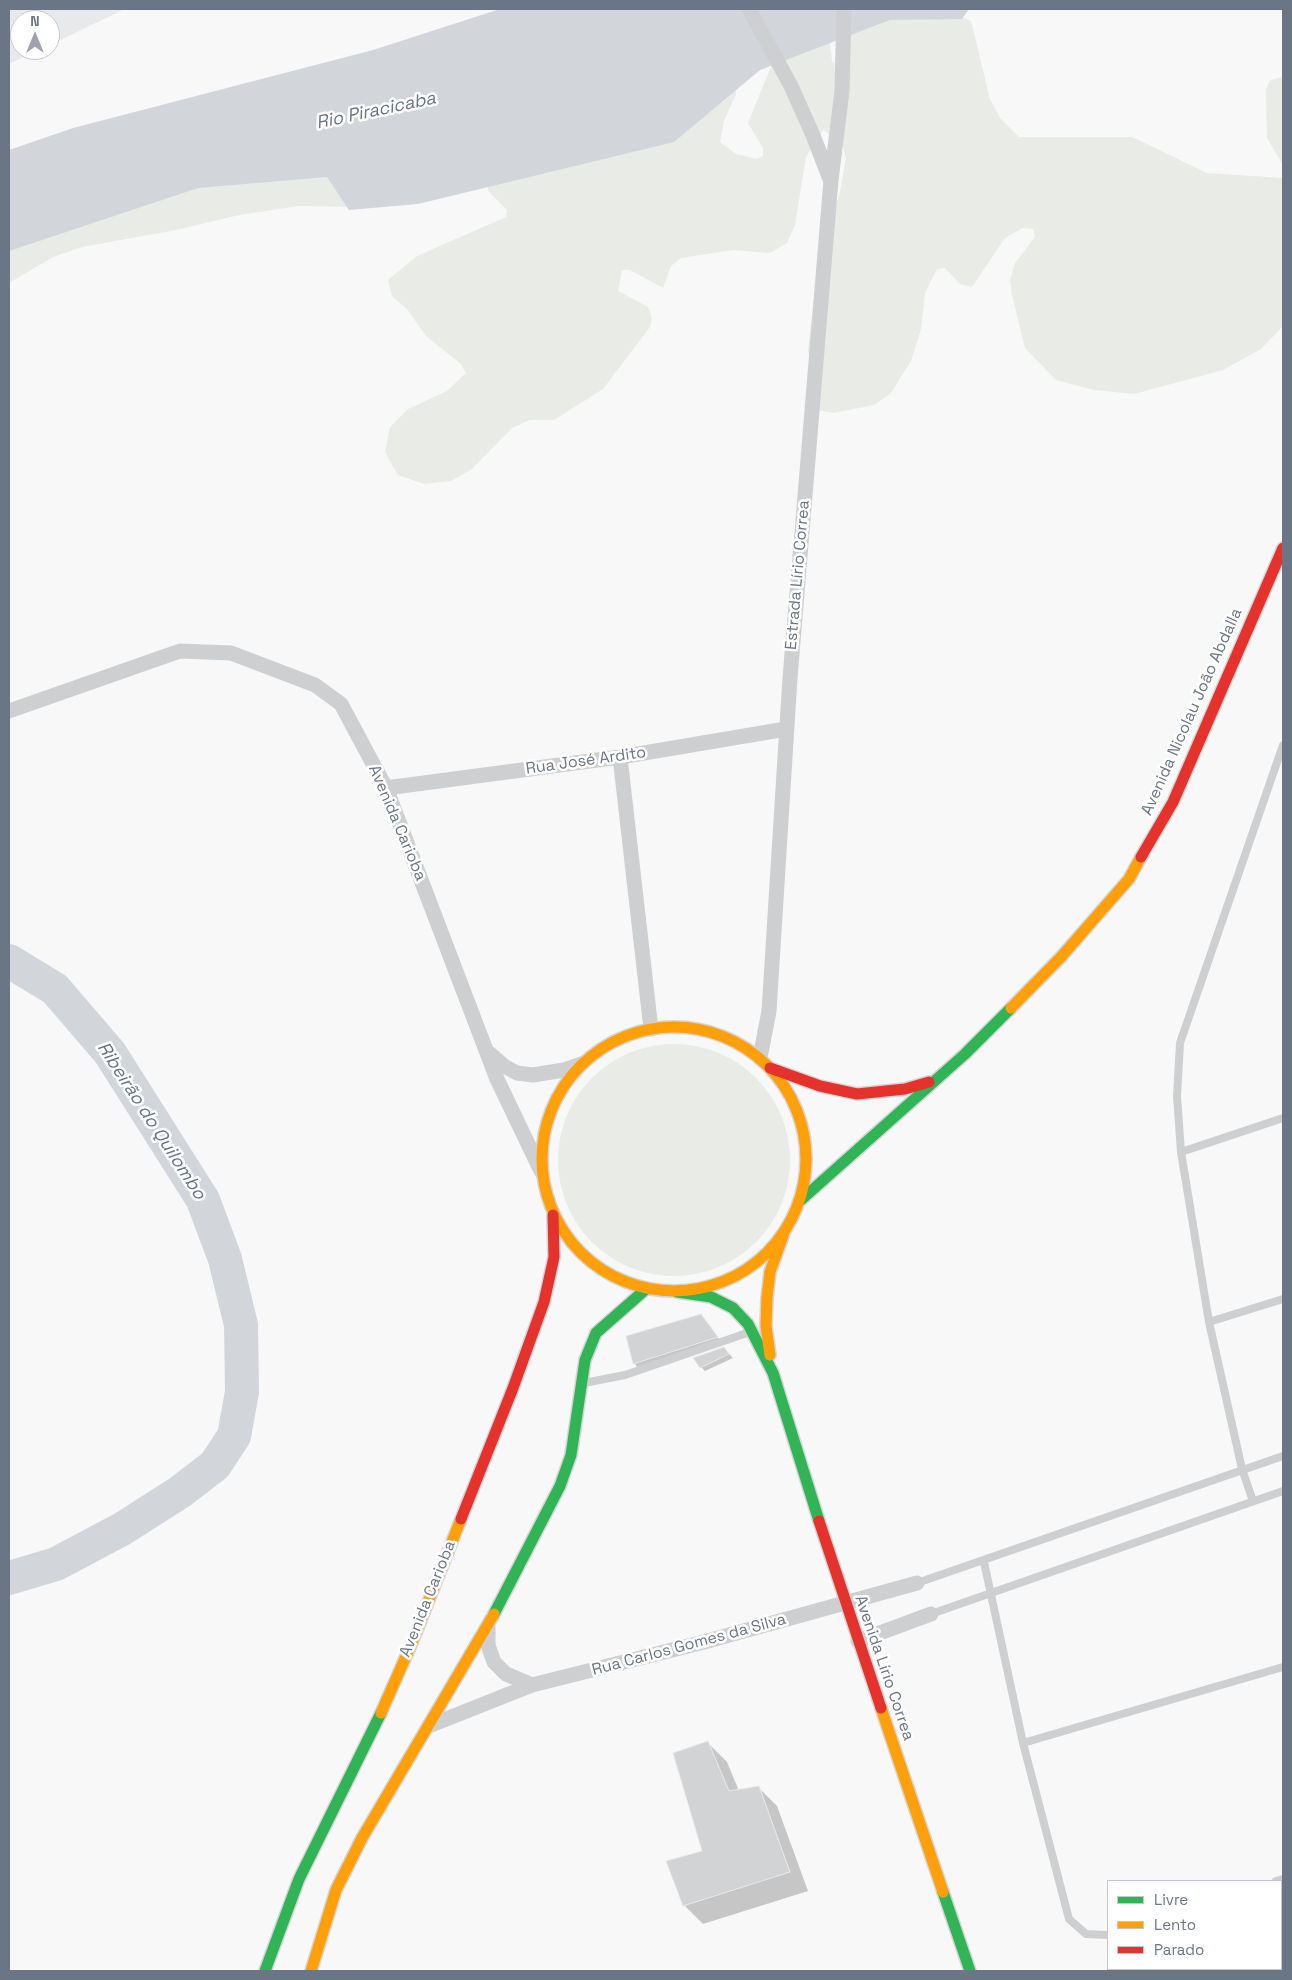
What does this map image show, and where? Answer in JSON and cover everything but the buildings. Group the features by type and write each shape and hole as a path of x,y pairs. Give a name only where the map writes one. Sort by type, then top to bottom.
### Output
{"main road":[{"name":"Avenida Nicolau João Abdalla","path":"801,1200 965,1054 1061,957 1129,879 1173,802 1283,548"},
{"path":"680,1027 709,1031 736,1042 765,1063 791,1097 804,1130 807,1165 801,1200 783,1236 754,1266 718,1285 677,1292 646,1289 608,1275 576,1249 553,1215 541,1171 544,1132 558,1095 581,1064 613,1041 650,1029 680,1027"},
{"name":"Avenida Nicolau João Abdalla","path":"765,1063 820,1086 856,1094 905,1089 935,1079"},
{"name":"Avenida Carioba","path":"265,1971 299,1879 363,1753 407,1654 514,1388 544,1302 554,1257 553,1215"},
{"name":"Avenida Lírio Correa","path":"772,1373 766,1326 767,1298 770,1272 783,1236"},
{"path":"311,1971 336,1890 362,1838 431,1725 488,1626 560,1486 572,1455 585,1360 596,1333 646,1289"},
{"name":"Avenida Lírio Correa","path":"677,1292 711,1297 733,1308 752,1331 772,1373 845,1604 970,1971"}],"street":[{"path":"749,9 791,86 831,180"},
{"name":"Estrada Lírio Correa","path":"765,1063 786,729 831,180 842,91 844,9"},
{"name":"Avenida Carioba","path":"9,711 180,651 231,653 315,685 340,704 386,788 497,1079 541,1171"},
{"name":"Rua José Ardito","path":"386,788 620,757 786,729"},
{"path":"620,757 650,1029"},
{"path":"487,1052 504,1066 517,1072 534,1075 564,1070 581,1064"},
{"name":"Rua Carlos Gomes da Silva","path":"431,1725 532,1685 917,1584"},
{"path":"858,1641 931,1614"},
{"path":"488,1626 488,1645 494,1662 506,1674 532,1685"}],"lane":[{"path":"1253,1501 1242,1468 1208,1322 1181,1152 1177,1096 1180,1042 1283,745"},
{"path":"1181,1152 1283,1118"},
{"path":"1208,1322 1283,1299"},
{"path":"582,1384 625,1375 752,1331"},
{"path":"917,1584 984,1562 1242,1468 1283,1456"},
{"path":"931,1614 1283,1491"},
{"path":"984,1562 1023,1743 1069,1918 1086,1934 1107,1935"},
{"path":"1023,1743 1283,1667"}],"shaded area":[{"path":"9,9 125,9 60,40 60,10 10,10 10,60 18,60 9,64"},
{"path":"858,11 957,15 971,21 990,99 1000,118 1019,137 1132,137 1207,173 1283,178 1283,326 1261,349 1223,370 1134,394 1094,390 1056,380 1025,348 1012,295 1010,280 1015,263 1035,237 1033,229 1023,228 1005,238 972,287 960,284 945,268 937,269 925,293 921,329 911,361 890,394 874,405 834,413 817,410 813,372 808,350 818,265 840,192 846,158 842,143 823,130 806,157 795,225 787,243 770,253 733,250 681,258 671,266 663,288 630,270 622,270 618,291 648,307 652,318 650,327 603,389 554,420 530,420 512,428 472,469 451,481 424,484 398,475 385,452 390,427 408,409 447,391 466,373 461,364 426,336 407,309 392,296 388,280 417,256 506,217 507,210 489,192 485,178 737,71 736,94 724,121 720,142 736,154 756,159 763,156 763,148 748,123 772,64 828,24 832,61 836,66"},
{"path":"1283,77 1283,165 1267,138 1266,90 1270,80"},
{"path":"376,147 357,207 299,206 239,215 176,230 82,247 53,257 9,283 9,225"},
{"path":"674,1044 708,1049 718,1053 729,1058 756,1078 776,1105 781,1116 785,1126 790,1160 785,1194 781,1204 776,1215 756,1242 729,1262 718,1267 708,1271 674,1276 640,1271 630,1267 619,1262 592,1242 572,1215 567,1204 563,1194 558,1160 563,1126 567,1116 572,1105 592,1078 619,1058 630,1053 640,1049"}],"water":[{"name":"Rio Piracicaba","path":"500,9 969,9 962,19 890,20 760,70 674,142 418,204 349,210 327,177 198,188 9,251 9,150 73,128 373,50"}],"waterway":[{"name":"Ribeirão do Quilombo","path":"9,961 55,989 110,1053 203,1200 225,1259 241,1325 242,1392 234,1436 215,1465 180,1492 122,1529 56,1564 9,1578"}],"traffic: fast":[{"path":"801,1200 965,1054 1011,1008"},
{"path":"494,1614 560,1486 571,1455 585,1360 596,1333 646,1289"},
{"path":"677,1292 711,1297 733,1308 748,1324 773,1373 819,1521"},
{"path":"265,1971 299,1879 381,1713"},
{"path":"943,1892 970,1971"}],"traffic: slow":[{"path":"1011,1008 1061,957 1129,879 1141,857"},
{"path":"674,1027 700,1029 736,1042 758,1057 776,1075 796,1108 804,1133 806,1159 804,1185 791,1221 776,1243 758,1261 725,1281 700,1289 674,1291 648,1289 612,1276 590,1261 572,1243 552,1210 544,1185 542,1159 544,1133 557,1097 572,1075 590,1057 623,1037 648,1029 674,1027"},
{"path":"770,1355 766,1326 767,1298 770,1272 783,1236"},
{"path":"381,1713 411,1645 461,1519"},
{"path":"311,1971 336,1890 362,1838 494,1614"},
{"path":"881,1708 943,1892"}],"traffic: jam":[{"path":"1141,857 1173,802 1283,548"},
{"path":"770,1068 820,1086 857,1094 905,1089 929,1082"},
{"path":"461,1519 513,1388 544,1302 554,1257 553,1215"},
{"path":"819,1521 881,1708"}]}
